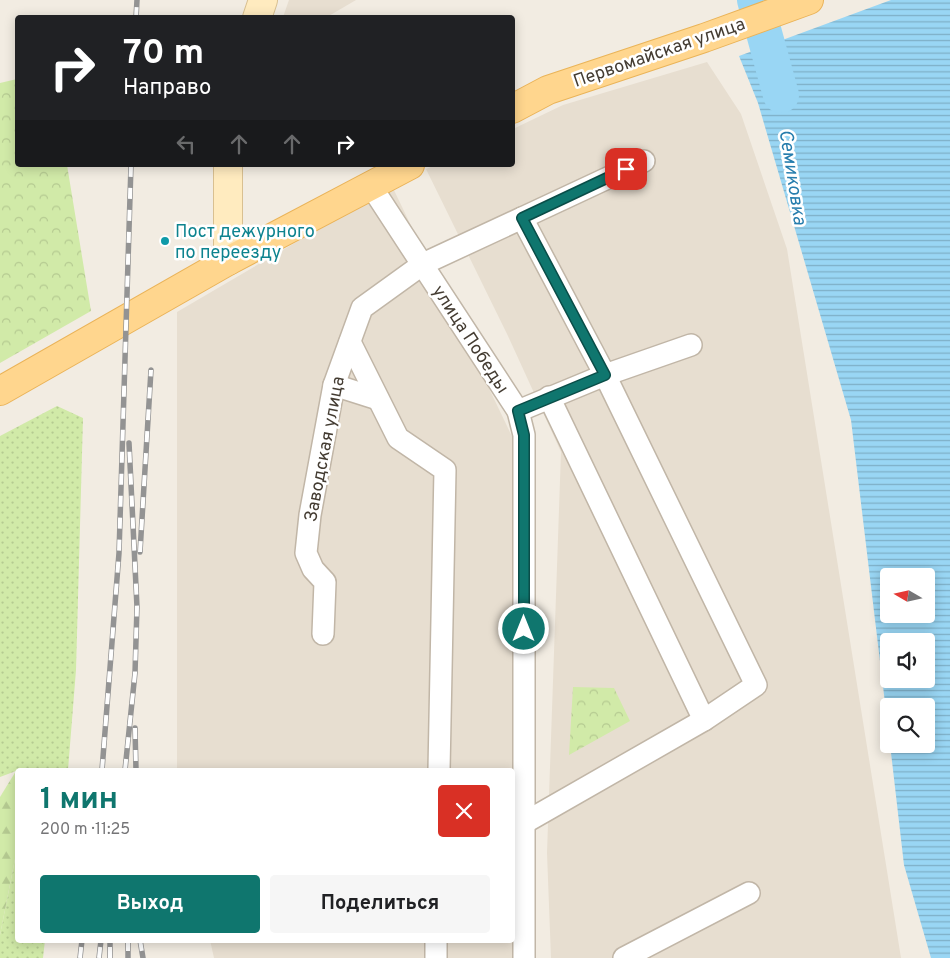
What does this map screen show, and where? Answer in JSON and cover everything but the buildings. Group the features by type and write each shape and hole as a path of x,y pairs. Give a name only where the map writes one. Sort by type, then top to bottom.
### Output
{"main road":[{"path":"258,15 263,0"},
{"name":"Первомайская улица","path":"515,107 548,90 704,38 809,0"},
{"path":"228,167 228,260"},
{"path":"0,391 228,260 406,167"}],"street":[{"name":"Заводская улица","path":"323,634 325,582 313,569 306,553 310,515 334,385 362,308 423,264 644,161"},
{"name":"улица Победы","path":"371,186 518,411 524,435 524,958"},
{"path":"522,218 605,375 756,685 704,720 524,824"},
{"path":"350,342 398,438 445,470 440,768"},
{"path":"518,411 549,396 691,345"},
{"path":"334,385 378,399"},
{"path":"549,396 704,720"},
{"path":"624,958 749,893"},
{"path":"436,943 436,958"}],"shaded area":[{"path":"289,0 356,0 330,15 284,15"},
{"path":"707,62 741,114 787,249 901,958 551,958 547,853 561,452 508,336 426,169 430,167 515,167 515,128 563,105"},
{"path":"392,186 518,449 515,958 214,958 211,943 515,943 515,768 177,768 177,312"}],"green space":[{"path":"15,79 15,167 67,167 91,311 0,363 0,83"},
{"path":"57,406 83,418 76,670 68,768 15,768 15,771 0,777 0,436"},
{"path":"573,687 614,688 630,721 569,755"},
{"path":"15,773 15,859 0,935 0,797"},
{"path":"15,859 15,943 45,943 43,958 0,958 0,935"}],"water":[{"path":"891,0 950,0 950,958 931,958 904,865 891,753 935,753 935,698 884,698 883,688 935,688 935,633 880,633 880,661 851,420 758,103 739,56"}],"waterway":[{"name":"Семиковка","path":"755,0 781,95"}],"railway":[{"path":"136,15 137,0"},
{"path":"102,768 119,553 131,167"},
{"path":"140,552 151,370"},
{"path":"125,768 135,673 137,607 129,443"},
{"path":"135,728 136,768"},
{"path":"80,958 82,943"},
{"path":"99,958 101,943"},
{"path":"110,943 110,958"},
{"path":"128,943 128,958"},
{"path":"140,943 143,958"}],"place":[{"name":"Пост дежурного по переезду","path":"165,241"}],"route":[{"path":"524,629 524,435 518,411 549,396 605,375 522,218 626,169"}]}
